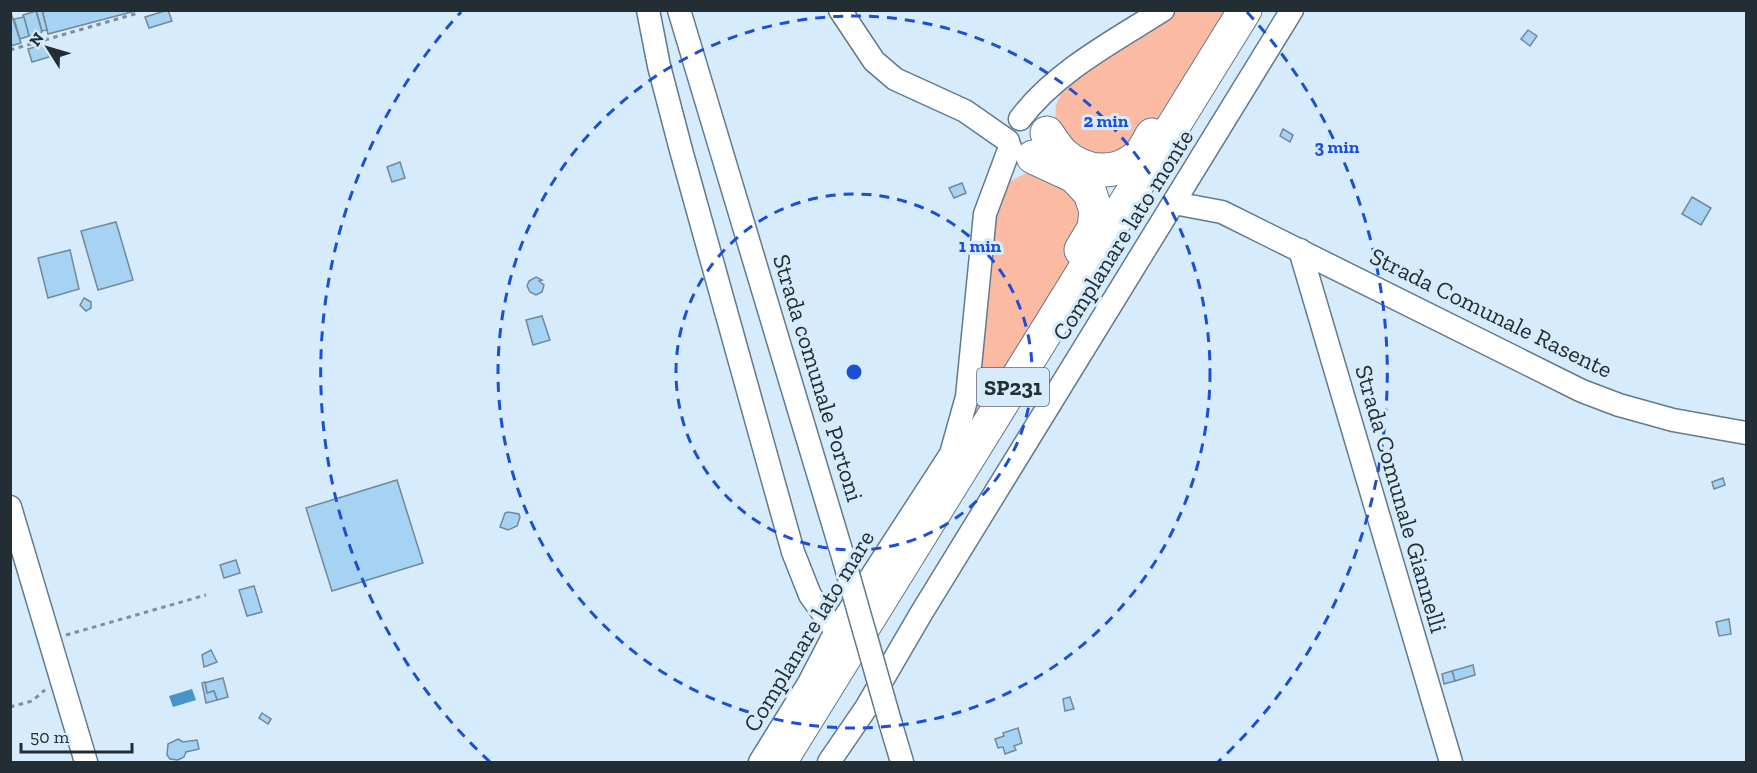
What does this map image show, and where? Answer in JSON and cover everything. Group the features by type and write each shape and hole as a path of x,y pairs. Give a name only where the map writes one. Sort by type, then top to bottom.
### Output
{"highway":[{"name":"SP231","path":"780,762 1245,10"},
{"name":"SP231","path":"807,762 1268,10"},
{"path":"1026,138 1062,154 1078,165 1098,171 1117,169 1138,158 1193,71 1222,48"},
{"path":"1026,138 1074,176 1089,193 1096,211 1094,228 1040,322 1029,361"}],"street":[{"path":"648,10 659,66 681,150 793,552 810,595 836,631"},
{"name":"Strada comunale Portoni","path":"679,10 844,560 902,762"},
{"path":"840,10 874,61 895,79 1026,138"},
{"name":"Complanare lato mare","path":"760,762 809,683 836,631 945,464 955,441 967,397 985,214 994,186 1049,106 1059,81 1083,59 1162,10"},
{"name":"Complanare lato monte","path":"829,762 866,708 921,612 1292,10"},
{"path":"1188,180 1222,212"},
{"path":"1174,203 1222,212"},
{"name":"Strada Comunale Rasente","path":"1222,212 1582,391 1619,405 1673,420 1746,433"},
{"name":"Strada Comunale Giannelli","path":"1300,250 1451,762"},
{"path":"10,507 86,762"}],"path":[{"path":"10,50 138,13"},
{"path":"50,639 206,595"},
{"path":"10,707 32,700 61,677"}],"shaded area":[{"path":"1178,11 1227,11 1144,139 1128,155 1086,157 1055,125 1056,105 1066,83"},
{"path":"1033,171 1085,198 1082,241 959,456 991,215 1001,192 1009,182"}],"water":[{"path":"192,689 196,700 173,707 169,696"}],"building":[{"path":"10,10 21,43 10,46"},
{"path":"36,10 42,10 47,30 42,31"},
{"path":"42,10 139,10 48,34"},
{"path":"168,10 172,21 149,28 145,17"},
{"path":"36,11 42,32 29,36 23,15"},
{"path":"24,17 29,36 20,39 14,19"},
{"path":"1528,30 1537,36 1530,46 1521,39"},
{"path":"45,44 49,57 32,62 28,49"},
{"path":"1283,129 1293,135 1290,142 1280,136"},
{"path":"400,162 405,178 392,182 387,167"},
{"path":"962,183 966,193 954,198 949,188"},
{"path":"1692,197 1711,208 1701,225 1682,214"},
{"path":"116,222 133,280 98,290 81,231"},
{"path":"70,250 79,289 48,298 38,258"},
{"path":"536,277 542,280 539,281 544,285 542,292 536,295 530,292 527,286 529,281"},
{"path":"84,298 91,302 91,308 86,311 80,305"},
{"path":"542,316 550,340 533,345 526,320"},
{"path":"1723,478 1725,485 1714,489 1712,482"},
{"path":"397,480 423,563 332,591 306,508"},
{"path":"505,513 519,514 520,517 517,526 508,530 500,527"},
{"path":"236,560 240,573 224,578 220,565"},
{"path":"254,586 262,612 247,616 239,590"},
{"path":"1729,619 1731,634 1719,636 1716,622"},
{"path":"211,650 217,662 204,667 202,655"},
{"path":"1473,665 1475,675 1455,681 1452,671"},
{"path":"1452,671 1455,681 1444,684 1442,674"},
{"path":"223,678 228,697 217,700 214,691 207,693 204,683"},
{"path":"205,682 207,693 214,691 217,700 206,703 202,683"},
{"path":"1070,697 1074,709 1065,711 1063,699"},
{"path":"262,713 271,719 268,724 259,718"},
{"path":"1018,728 1022,743 1014,746 1016,750 1005,754 1003,747 998,748 995,739 1004,736 1003,733"},
{"path":"178,739 183,742 197,740 199,749 186,752 184,757 178,760 170,759 167,755 168,744"}]}
